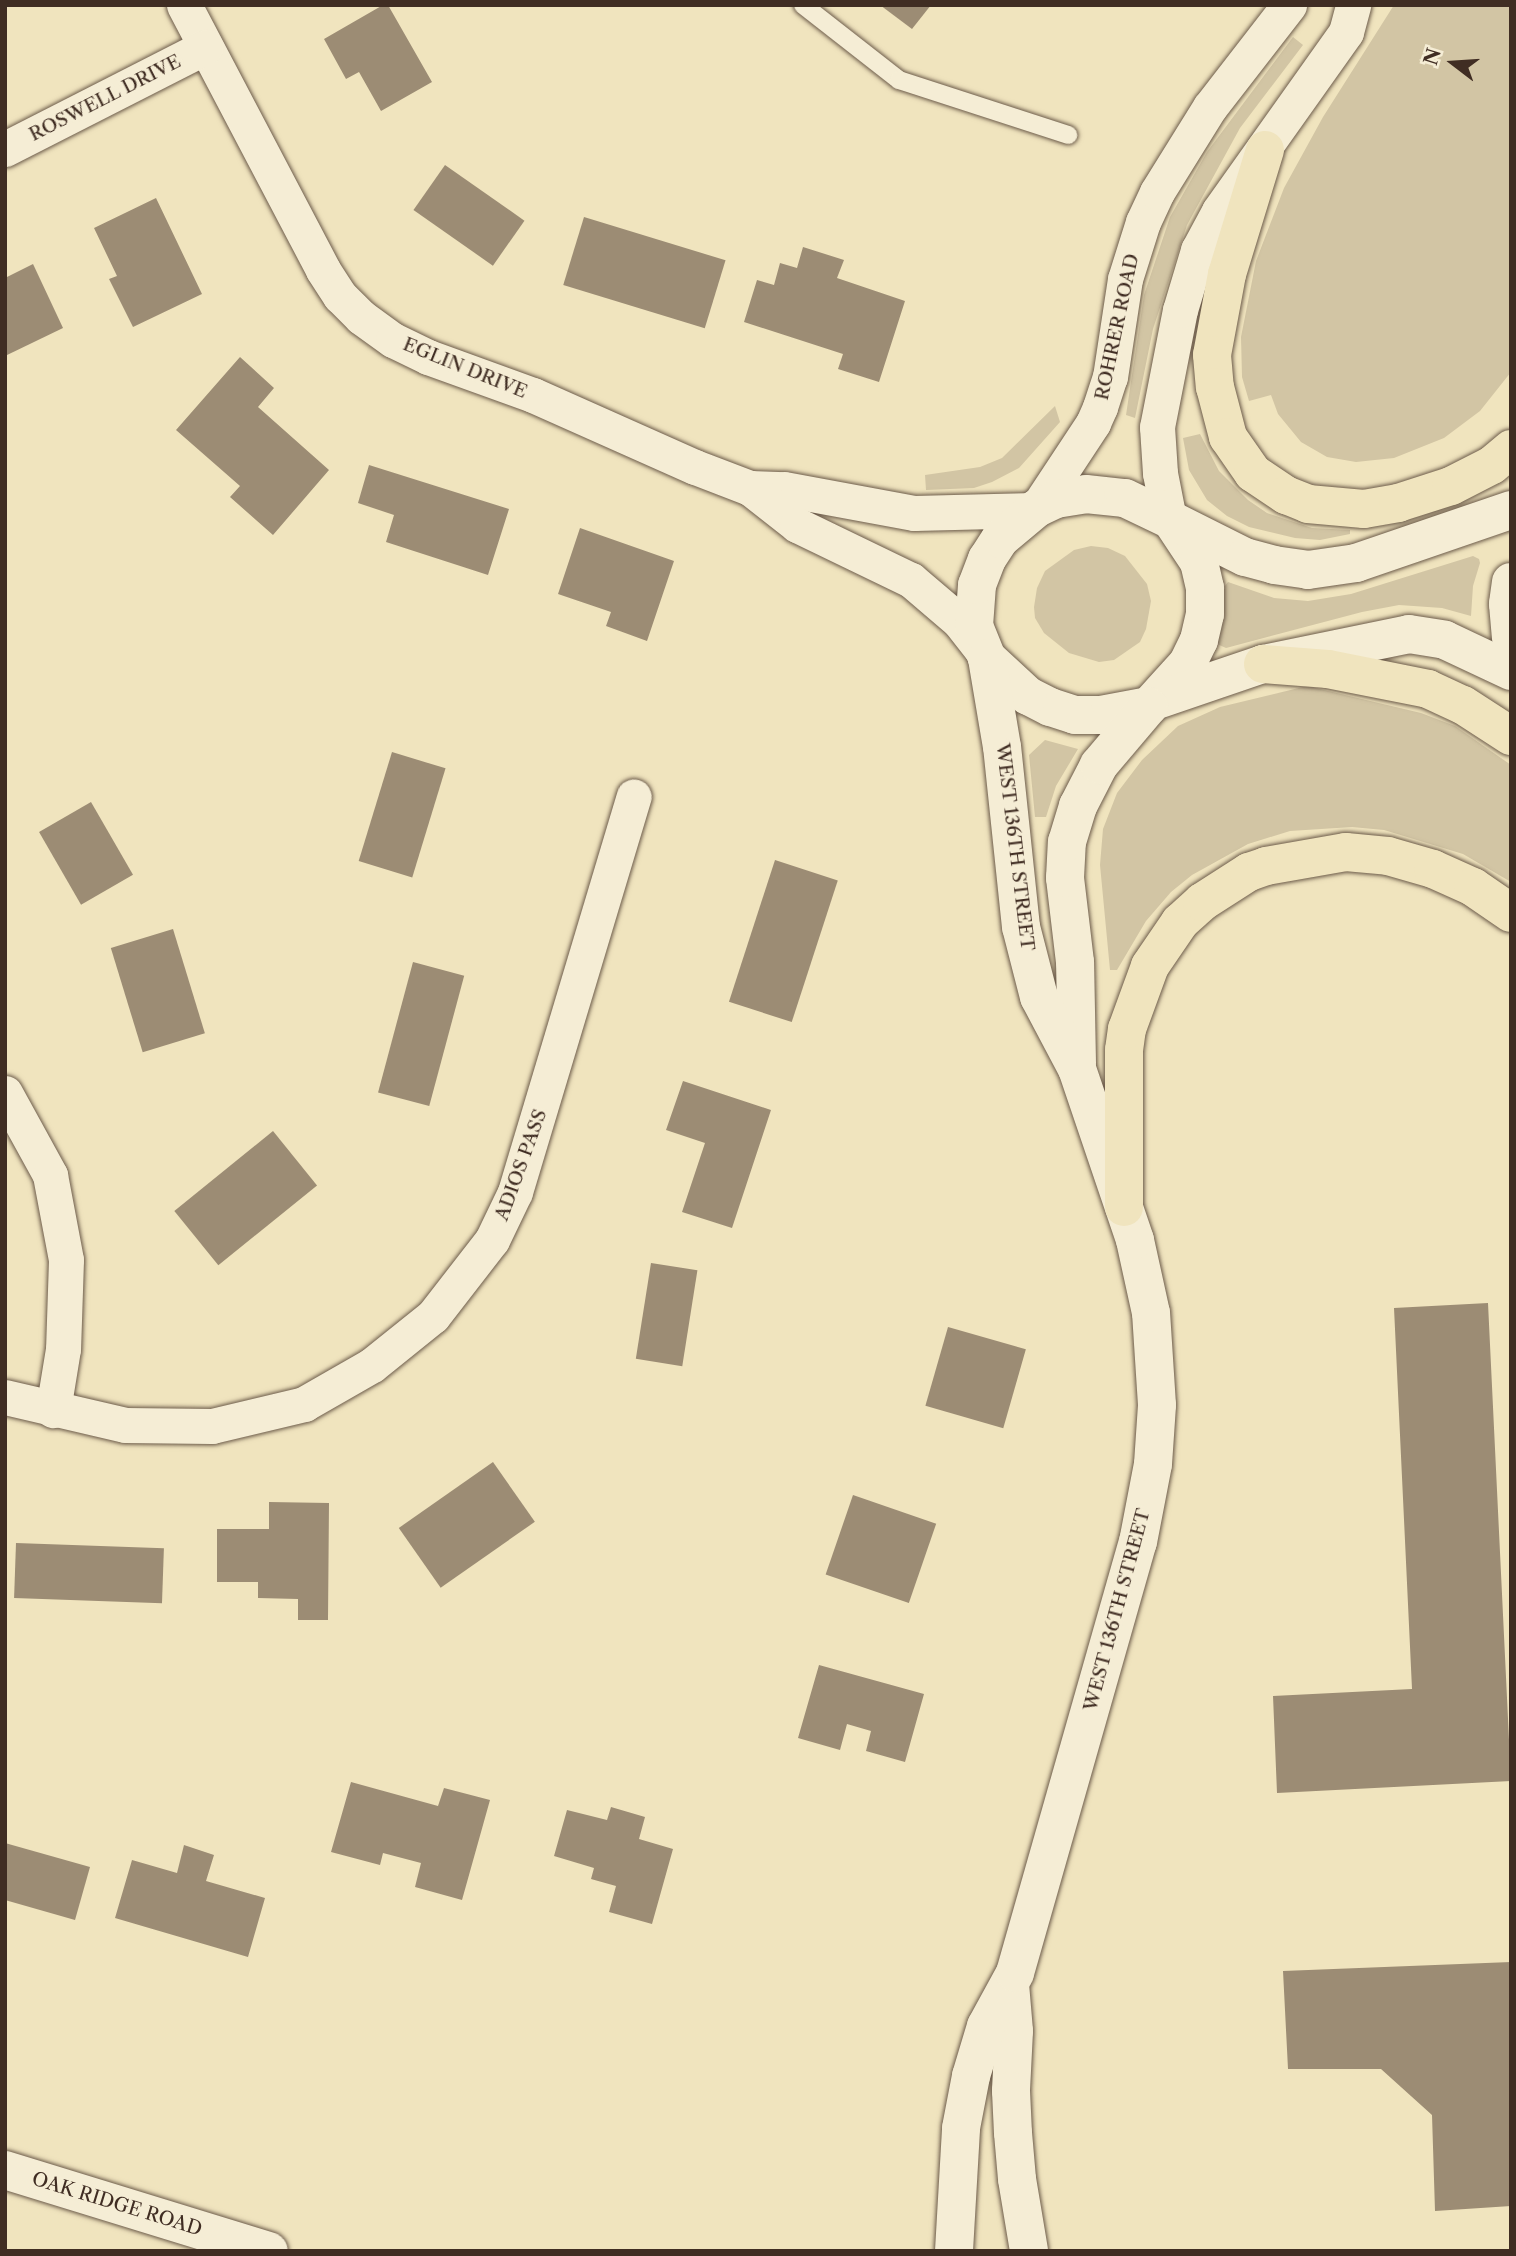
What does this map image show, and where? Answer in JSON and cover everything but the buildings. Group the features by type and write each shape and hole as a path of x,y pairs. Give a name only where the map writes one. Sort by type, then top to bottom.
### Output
{"highway":[{"path":"1265,150 1227,274 1212,355 1215,387 1228,437 1253,473 1286,495 1308,504 1364,509 1398,503 1451,486 1492,465 1511,449"},
{"path":"1263,664 1328,669 1428,689 1464,705 1511,736"},
{"path":"1124,1207 1124,1050 1127,1029 1140,987 1154,958 1180,922 1202,902 1222,887 1266,866 1346,852 1388,856 1433,869 1473,887 1511,912"}],"street":[{"name":"EGLIN DRIVE","path":"184,5 323,270 340,296 369,323 428,357 533,395 695,467 750,488 797,525 911,580 959,621 986,656"},
{"name":"ROHRER ROAD","path":"1036,509 1093,423 1100,407 1112,368 1125,279 1143,222 1157,192 1210,107 1289,5"},
{"path":"1152,703 1188,663 1199,639 1205,614 1205,588 1199,562 1170,519 1160,473 1157,427 1180,310 1198,250 1214,220 1346,32 1353,5"},
{"name":"ROSWELL DRIVE","path":"5,149 205,47"},
{"name":"EGLIN DRIVE","path":"750,488 784,489 914,513 1036,509"},
{"path":"1511,510 1356,563 1308,570 1273,565 1245,556 1210,542 1152,508 1111,494 1073,496 1036,509 1000,539 981,573 975,597 974,626 986,656 1006,678 1050,707 1075,715 1101,715 1152,703 1263,664 1409,634 1445,640 1511,671"},
{"path":"1511,582 1508,604 1511,638"},
{"name":"WEST 136TH STREET","path":"954,2251 961,2128 971,2076 986,2026 1010,1984 1138,1542 1153,1464 1157,1370 1151,1313 1124,1207 1077,1069 1039,997 1021,928 1002,747 986,656"},
{"name":"WEST 136TH STREET","path":"1077,1069 1075,962 1065,878 1067,842 1077,806 1099,765 1152,703"},
{"name":"ADIOS PASS","path":"5,1397 125,1425 212,1426 304,1404 372,1365 433,1316 492,1240 515,1192 634,796"},
{"path":"5,1093 50,1175 66,1260 63,1349 53,1410"},
{"name":"WEST 136TH STREET","path":"1010,1984 1014,2031 1011,2091 1013,2133 1017,2179 1029,2251"},
{"name":"OAK RIDGE ROAD","path":"5,2170 270,2251"}],"lane":[{"path":"803,5 899,80 1068,135"}],"shaded area":[{"path":"1394,5 1511,5 1511,372 1480,411 1444,438 1394,458 1356,462 1327,457 1301,442 1278,414 1271,395 1249,401 1242,377 1241,337 1256,261 1284,188 1323,117"},
{"path":"1293,37 1303,45 1240,128 1187,225 1153,329 1135,418 1126,415 1144,295 1170,217 1207,152"},
{"path":"1055,406 1060,422 1019,468 974,488 926,490 925,475 980,467 1002,458"},
{"path":"1200,434 1219,471 1248,500 1267,513 1312,528 1350,530 1350,534 1320,540 1295,538 1249,527 1227,516 1207,500 1189,470 1183,438"},
{"path":"1091,546 1108,548 1125,556 1147,584 1151,601 1146,629 1140,642 1114,660 1099,662 1069,653 1044,633 1035,618 1037,588 1045,571 1074,550"},
{"path":"1473,556 1479,559 1480,563 1473,586 1471,616 1442,608 1399,605 1362,612 1226,648 1217,644 1224,615 1224,587 1228,582 1274,598 1308,601 1351,594"},
{"path":"1307,686 1421,713 1455,726 1511,765 1511,882 1463,854 1384,830 1352,827 1290,831 1248,844 1192,875 1171,892 1146,921 1117,970 1110,970 1100,865 1103,829 1117,793 1142,760 1178,726 1220,707"},
{"path":"1045,740 1078,749 1056,786 1046,817 1035,817 1029,755"}]}
